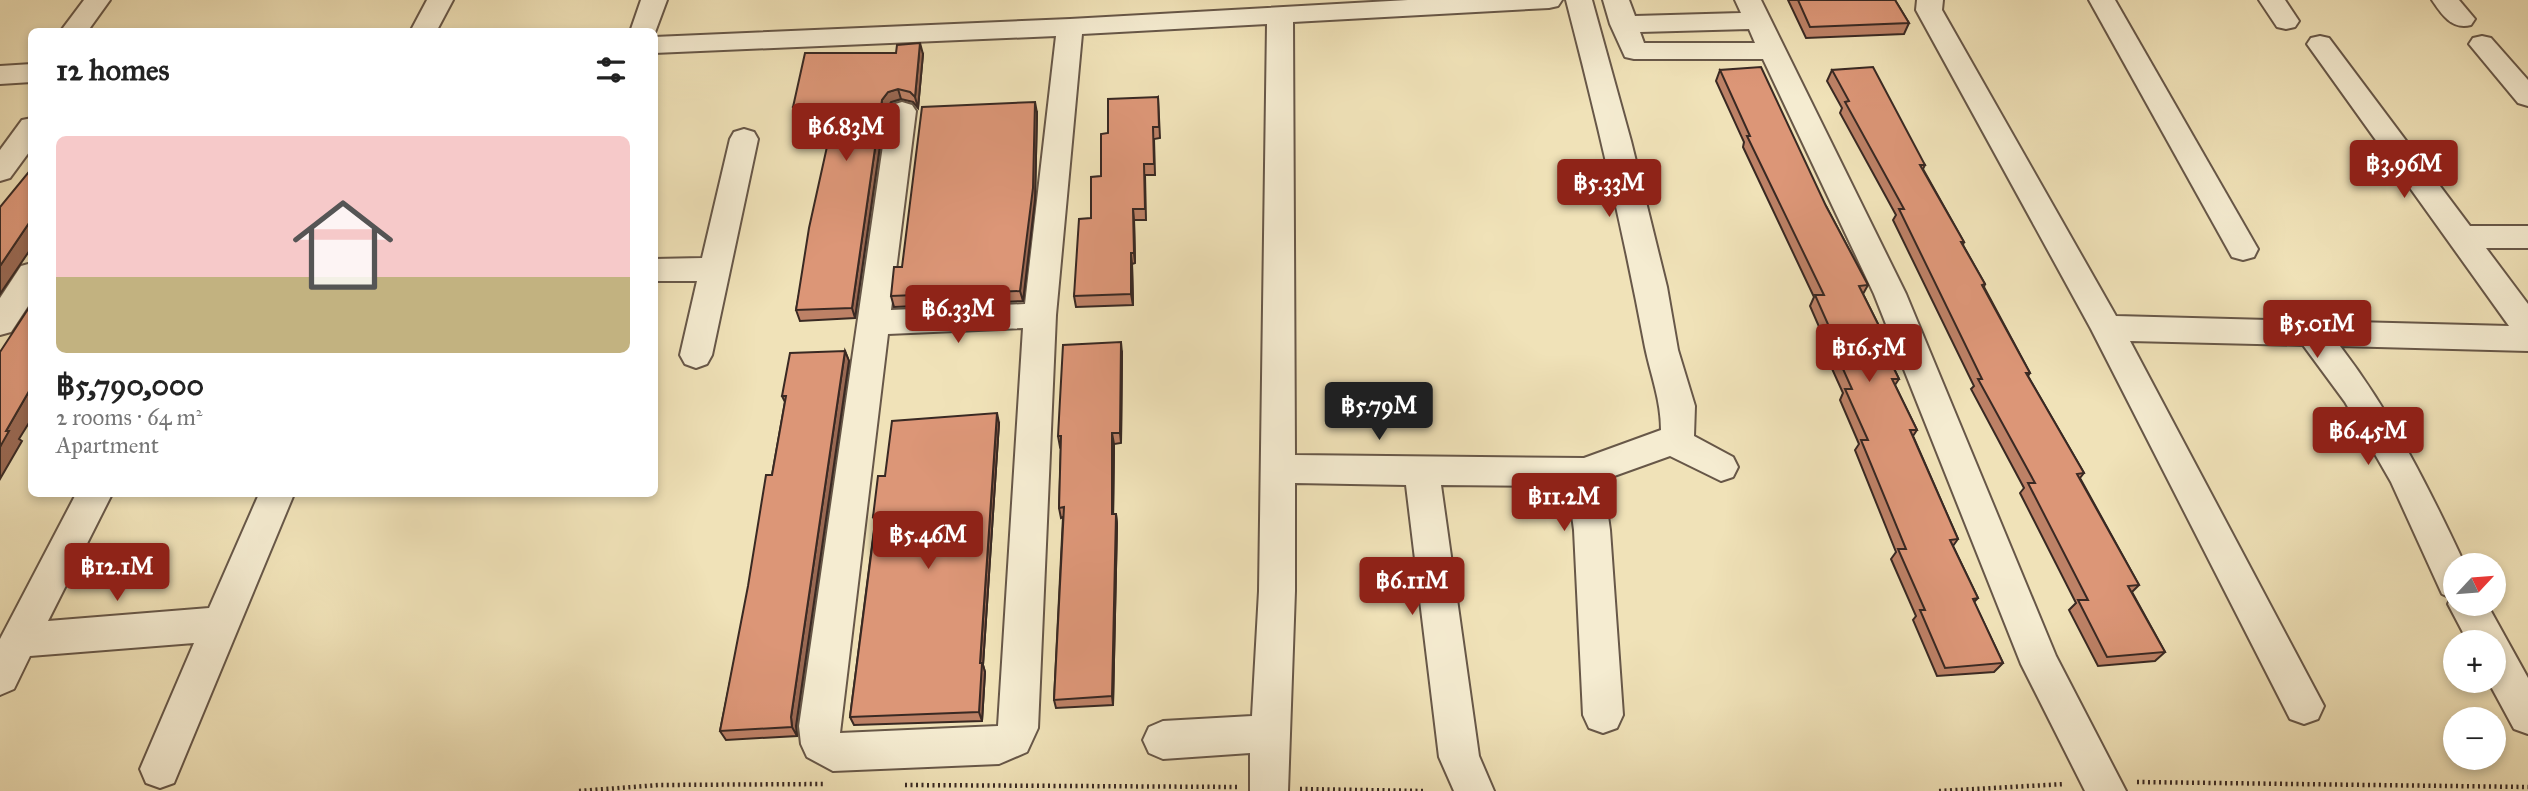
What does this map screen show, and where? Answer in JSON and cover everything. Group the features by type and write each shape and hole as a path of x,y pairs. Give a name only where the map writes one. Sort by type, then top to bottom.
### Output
{"street":[{"path":"76,28 97,0"},
{"path":"426,28 440,0"},
{"path":"644,28 654,0"},
{"path":"658,45 1070,27 1549,0"},
{"path":"1277,469 1584,472 1672,441 1678,434 1678,406 1662,350 1651,287 1617,141 1579,0"},
{"path":"1930,0 1929,10 2106,328 2304,706"},
{"path":"2102,0 2242,249"},
{"path":"1772,51 1636,52 1620,12 1753,11 1890,294 2040,664 2101,781"},
{"path":"1269,788 1277,591 1280,14"},
{"path":"902,111 819,726 821,744 833,752 999,745 1013,739 1018,728 1040,315 1070,27"},
{"path":"2320,44 2528,328"},
{"path":"2482,44 2528,97"},
{"path":"0,75 28,74"},
{"path":"0,171 28,132"},
{"path":"696,355 744,139"},
{"path":"2463,237 2528,237"},
{"path":"658,270 714,269"},
{"path":"0,323 28,280"},
{"path":"874,323 1040,315"},
{"path":"2106,328 2528,339"},
{"path":"2312,333 2357,393 2406,476 2443,557"},
{"path":"1672,441 1721,467"},
{"path":"1422,470 1466,774"},
{"path":"1584,472 1592,530 1603,715"},
{"path":"0,677 92,497"},
{"path":"160,769 275,497"},
{"path":"19,640 220,624"},
{"path":"2506,676 2528,716"},
{"path":"1163,740 1271,733"}],"path":[{"path":"1939,791 2101,781 2528,788"},
{"path":"579,791 659,785 834,784"},
{"path":"902,785 1425,791"}],"building":[{"path":"1798,0 1895,0 1909,23 1810,27"},
{"path":"920,43 915,97 910,92 898,89 888,92 882,100 852,308 796,310 809,228 836,106 793,107 805,53 896,53 897,45"},
{"path":"1761,67 1826,206 1868,285 1859,286 1882,332 1876,332 1899,379 1892,379 1917,430 1910,430 1958,539 1950,540 1978,598 1973,599 2003,663 1945,668 1920,610 1925,610 1898,549 1906,549 1861,440 1868,440 1845,389 1852,389 1830,340 1835,340 1815,295 1824,295 1747,136 1750,136 1720,70"},
{"path":"1873,67 1925,165 1920,165 1964,242 1961,242 1985,284 1982,285 2030,373 2026,373 2084,473 2077,474 2139,585 2128,586 2165,652 2107,657 2078,600 2088,600 2028,483 2035,483 1978,379 1982,379 1899,209 1904,209 1845,102 1849,101 1832,70"},
{"path":"1158,97 1159,127 1153,127 1154,164 1144,164 1145,209 1133,209 1131,294 1074,296 1079,219 1091,218 1091,177 1101,176 1101,134 1108,133 1108,99"},
{"path":"1035,102 1033,188 1020,291 891,296 894,267 902,267 922,107"},
{"path":"28,173 28,224 0,266 0,207"},
{"path":"28,309 28,393 0,447 0,352"},
{"path":"1121,342 1120,433 1112,433 1112,514 1116,514 1112,696 1054,700 1064,507 1059,508 1061,436 1058,436 1063,345"},
{"path":"845,351 791,717 792,727 720,731 766,475 772,475 786,396 782,396 790,353"},
{"path":"997,413 979,712 850,717 876,517 873,517 878,476 885,476 892,421"}]}
